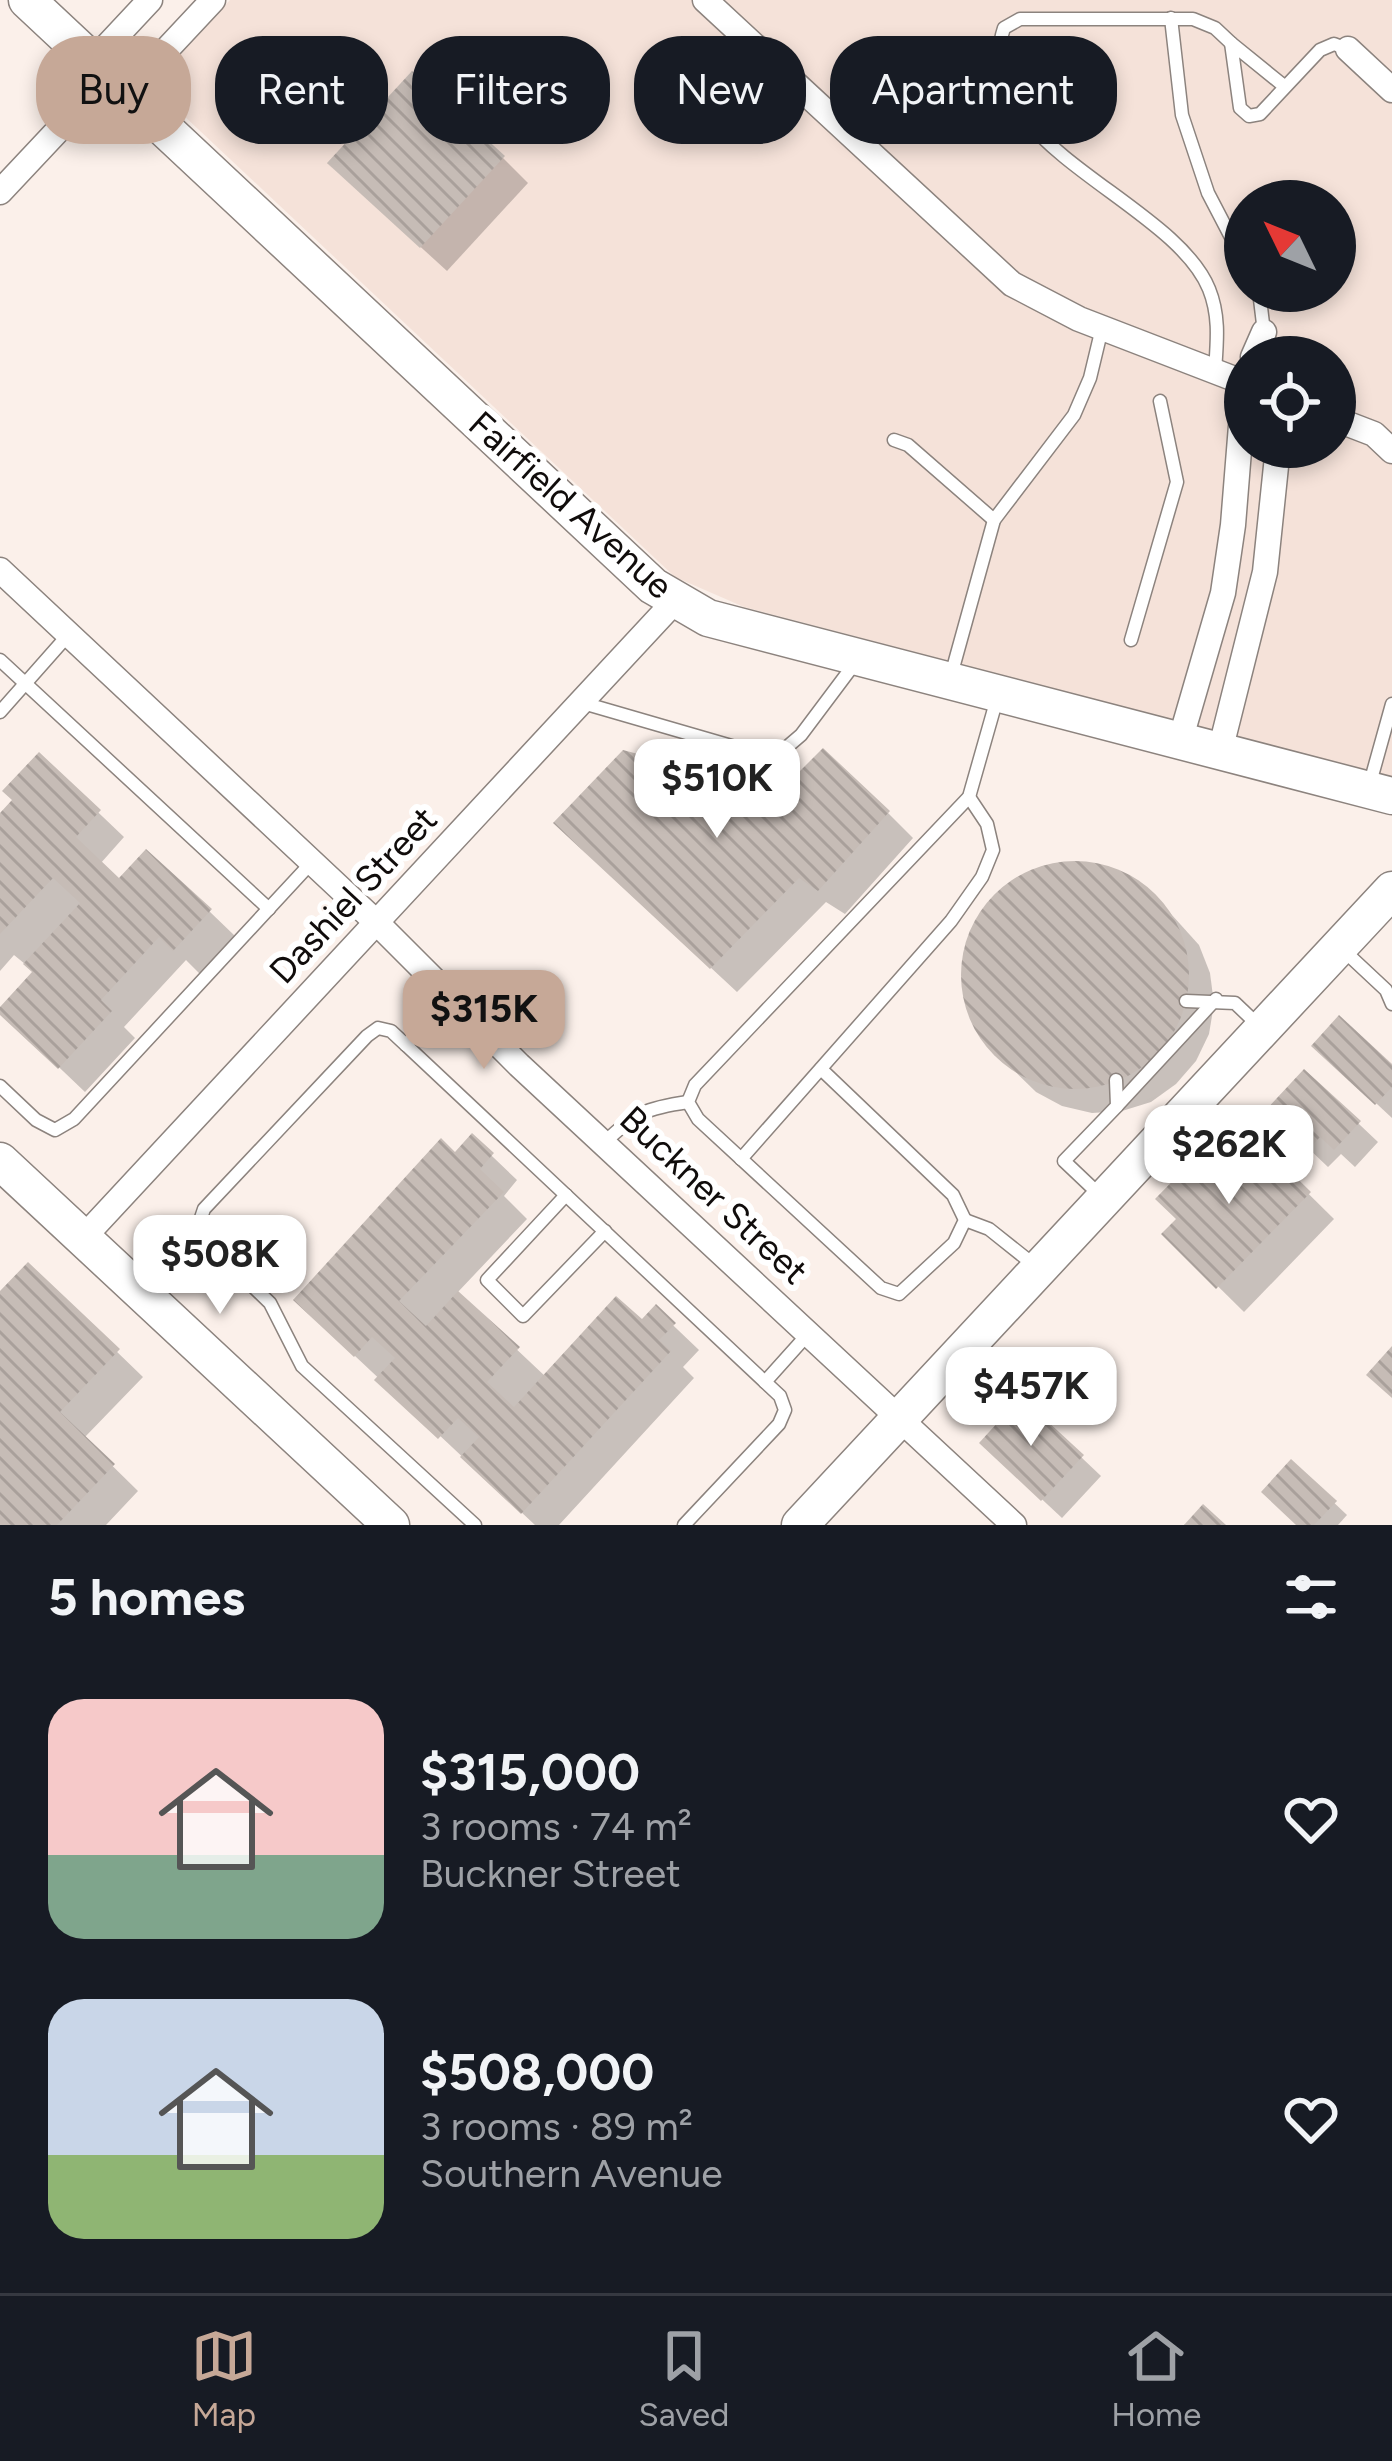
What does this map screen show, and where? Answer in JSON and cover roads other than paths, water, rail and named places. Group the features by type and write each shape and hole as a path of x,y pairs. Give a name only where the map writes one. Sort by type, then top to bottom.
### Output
{"street":[{"name":"Fairfield Avenue","path":"27,0 65,36"},
{"path":"131,36 150,0"},
{"path":"164,36 213,0"},
{"path":"705,0 994,269 1051,307 1224,374"},
{"path":"1348,49 1392,89"},
{"path":"0,192 45,144"},
{"name":"Fairfield Avenue","path":"181,144 653,586 675,601 708,618 1380,793"},
{"path":"1262,336 1264,332"},
{"path":"1356,427 1374,434 1392,451"},
{"path":"1180,741 1223,593 1237,468"},
{"path":"1220,752 1265,572 1276,468"},
{"name":"Buckner Street","path":"0,570 1014,1525"},
{"name":"Dashiel Street","path":"82,1238 675,601"},
{"path":"800,1525 1392,890"},
{"path":"0,1161 391,1525"}],"lane":[{"path":"1171,18 1182,115 1208,193 1224,224"},
{"path":"1215,371 1219,326 1209,287 1187,254 1159,227 1044,142 1008,91 998,47 1004,28 1020,19 1193,20 1215,28 1284,86"},
{"path":"1231,43 1240,107 1249,116 1260,114 1320,50 1334,44 1348,49"},
{"path":"1262,312 1264,332"},
{"path":"949,681 994,520 1074,415 1090,378 1102,328"},
{"path":"1131,640 1177,482 1160,401"},
{"path":"894,440 908,445 994,520"},
{"path":"0,712 69,634"},
{"path":"582,703 759,754 780,753 802,736 860,657"},
{"path":"0,660 269,909"},
{"path":"688,1102 695,1085 969,797 998,694"},
{"path":"1380,793 1392,704"},
{"path":"741,1159 951,921 982,878 993,850 987,824 969,797"},
{"path":"0,1086 36,1120 55,1130 74,1119 313,861"},
{"path":"1339,946 1390,992"},
{"path":"406,1045 451,995"},
{"path":"1104,1199 1064,1161 1216,999"},
{"path":"1186,1001 1235,1003 1262,1029"},
{"path":"475,1525 302,1366 270,1304 198,1227 204,1209 378,1028 391,1031 780,1396 785,1410 779,1424 684,1525"},
{"path":"688,1102 698,1119 880,1288 899,1294 954,1243 964,1220 953,1195 820,1069"},
{"path":"1116,1080 1117,1106"},
{"path":"604,1143 646,1108 688,1102"},
{"path":"566,1195 487,1280 524,1316 605,1231"},
{"path":"964,1220 989,1228 1039,1269"},
{"path":"766,1382 809,1334"}]}
